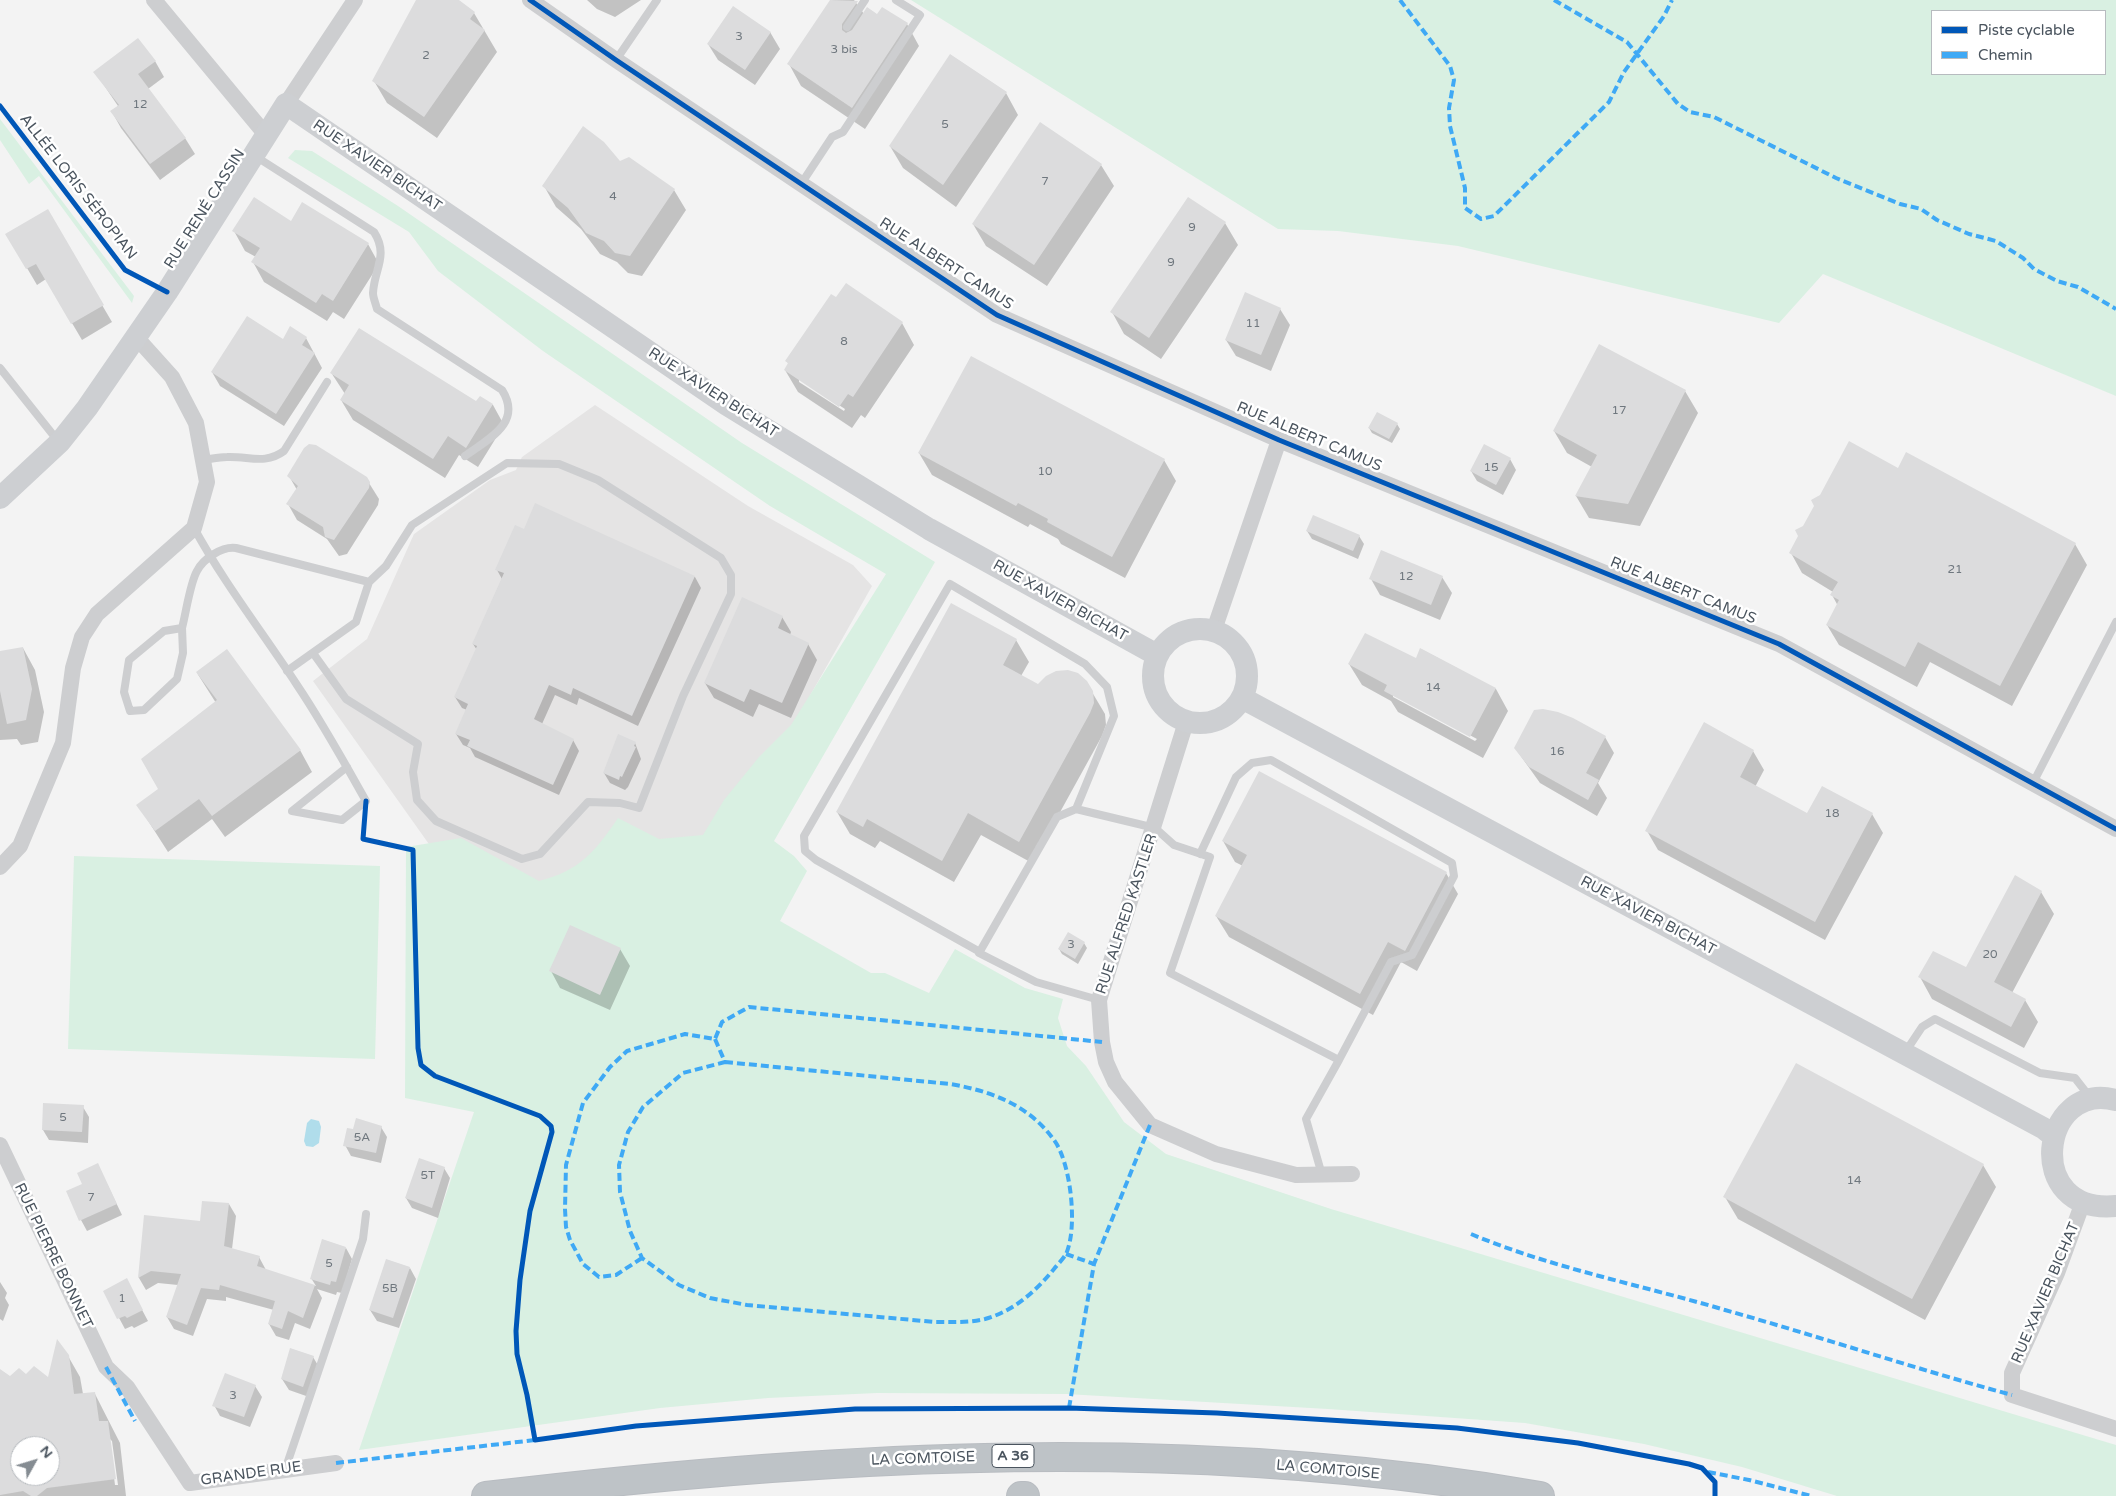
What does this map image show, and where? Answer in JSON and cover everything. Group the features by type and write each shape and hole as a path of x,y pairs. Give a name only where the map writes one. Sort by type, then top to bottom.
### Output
{"highway":[{"name":"LA COMTOISE","path":"486,1496 678,1475 795,1466 911,1459 1071,1456 1224,1461 1309,1467 1418,1478 1540,1496"}],"main road":[{"name":"RUE RENÉ CASSIN","path":"0,498 60,442 87,408 167,292 286,104"},
{"name":"RUE XAVIER BICHAT","path":"286,104 727,405 930,529 1157,655"},
{"path":"1201,628 1214,630 1229,638 1240,650 1246,666 1247,682 1242,698 1232,711 1218,720 1202,724 1186,722 1172,714 1160,702 1153,687 1152,670 1157,655 1175,635 1187,630 1201,628"},
{"name":"RUE XAVIER BICHAT","path":"1242,698 1905,1053 2043,1128 2053,1136"},
{"path":"2116,1100 2092,1100 2075,1107 2062,1120 2053,1136 2051,1155 2055,1175 2067,1191 2083,1202 2101,1207 2116,1206"}],"street":[{"path":"154,0 266,135"},
{"name":"RUE RENÉ CASSIN","path":"286,104 355,0"},
{"name":"RUE ALBERT CAMUS","path":"530,0 616,60 997,315 1279,440 1779,644 2116,829"},
{"path":"0,868 20,846 63,743 73,668 82,637 97,614 194,528 207,482 196,423 172,377 136,337"},
{"path":"1214,630 1279,440"},
{"name":"RUE ALFRED KASTLER","path":"1186,722 1155,828 1100,1000 1102,1042 1106,1062 1115,1082 1150,1125 1216,1154 1296,1175 1352,1174"},
{"name":"RUE PIERRE BONNET","path":"0,1146 106,1367"},
{"name":"RUE XAVIER BICHAT","path":"2083,1202 2057,1272 2012,1373 2012,1395 2116,1429"},
{"name":"GRANDE RUE","path":"106,1367 127,1386 190,1482 336,1463"}],"lane":[{"path":"616,60 656,0"},
{"path":"848,27 865,0"},
{"path":"801,184 832,137 843,132 920,15 896,0"},
{"path":"253,155 374,232 381,242 381,260 373,294 378,308 502,390 507,398 509,416 504,426 465,456"},
{"path":"0,368 60,442"},
{"path":"203,460 227,457 257,461 275,458 284,451 327,382"},
{"path":"287,671 356,622 369,582 386,566 412,525 507,463 559,464 598,480 721,558 731,575 731,594 683,696 639,808 620,803 588,802 540,854 522,859 436,821 417,800 413,772 418,744 346,699 313,653"},
{"path":"194,528 210,556 287,671 347,767 366,801 342,820 292,811 347,767"},
{"path":"182,628 164,631 129,660 124,692 130,711 144,710 177,679 184,653 182,628 197,570 210,556 228,547 369,582"},
{"path":"1076,809 1114,716 1107,687 1085,664 950,584 804,836 805,851 816,860 979,953 1036,982 1100,1000"},
{"path":"2033,783 2116,622"},
{"path":"1200,854 1236,777 1252,763 1271,760 1452,863 1454,876 1412,955 1391,962 1306,1119 1322,1175"},
{"path":"980,952 1057,816 1076,809 1155,828 1174,845 1210,857 1170,973 1339,1060"},
{"path":"1905,1053 1922,1027 1935,1019 2040,1073 2075,1078 2092,1100"},
{"path":"285,1470 362,1239 366,1214"}],"shaded area":[{"path":"595,405 748,506 853,565 872,586 789,733 586,1065 313,681 367,639 414,534 490,480 516,470 522,457"}],"green space":[{"path":"911,0 2116,0 2116,396 1823,274 1779,323 1458,246 1338,231 1278,229"},
{"path":"0,119 134,296 132,303 39,176 29,184 0,140"},
{"path":"295,150 312,151 398,206 742,443 935,562 774,841 794,856 807,871 780,921 871,973 885,973 929,993 955,949 1025,988 1063,999 1058,1018 1067,1046 1086,1066 1124,1122 1166,1154 1331,1209 2116,1445 2116,1496 1837,1496 1742,1467 1644,1444 1525,1423 1328,1409 1066,1394 877,1393 768,1398 660,1408 359,1450 474,1112 405,1098 406,847 461,838 539,881 553,877 576,866 602,841 618,818 659,839 703,835 724,800 759,757 791,725 886,574 770,506 543,351 438,271 409,232 288,158"},
{"path":"74,856 380,866 375,1059 68,1049"}],"water":[{"path":"311,1119 319,1121 321,1127 319,1143 313,1147 306,1146 304,1141 307,1123"}],"building":[{"path":"416,0 459,0 475,12 470,19 485,30 424,117 372,81"},
{"path":"830,0 858,1 842,24 842,30 846,33 852,30 867,7 877,14 882,7 908,23 852,108 787,64"},
{"path":"733,6 771,32 745,70 707,44"},
{"path":"138,38 156,61 138,74 186,138 150,164 110,111 119,105 93,72"},
{"path":"950,54 1007,92 943,185 889,146"},
{"path":"1040,122 1102,164 1034,265 972,224"},
{"path":"583,126 604,142 620,161 629,157 675,189 630,256 615,253 604,241 586,233 568,208 542,186"},
{"path":"254,197 291,221 302,202 369,243 333,301 322,294 316,303 251,262 260,248 232,231"},
{"path":"1188,197 1226,222 1149,338 1110,312"},
{"path":"48,209 104,305 71,324 36,264 26,269 5,234"},
{"path":"846,283 903,322 853,397 848,394 839,407 784,370 788,363 785,361 831,294 836,297"},
{"path":"1245,292 1281,308 1261,355 1225,340"},
{"path":"247,316 283,339 290,326 307,337 302,345 315,353 276,414 211,372"},
{"path":"359,328 476,401 480,396 493,404 466,448 448,436 433,459 340,400 349,385 330,373"},
{"path":"1599,344 1686,390 1628,504 1575,496 1597,455 1553,431"},
{"path":"971,356 1165,459 1112,557 1047,522 1048,519 1018,503 1016,506 918,453"},
{"path":"1377,412 1398,423 1389,439 1368,428"},
{"path":"1849,441 1898,468 1906,452 2076,543 2000,686 1918,642 1905,667 1826,625 1839,600 1830,595 1838,582 1789,553 1798,536 1795,530 1803,526 1814,506 1811,500 1820,495"},
{"path":"309,444 316,445 367,477 370,482 369,488 334,540 325,537 323,527 286,504 298,486 287,476 304,448"},
{"path":"1484,444 1511,458 1496,485 1470,471"},
{"path":"535,503 695,576 632,716 573,688 571,695 549,685 534,719 574,739 553,785 467,746 470,740 455,734 468,704 454,697 477,646 472,644 504,573 495,570 515,525 524,529"},
{"path":"1313,515 1360,535 1353,551 1306,531"},
{"path":"1381,550 1443,576 1431,605 1369,579"},
{"path":"742,597 783,616 778,628 809,643 782,703 750,689 744,702 704,683"},
{"path":"951,603 1017,639 1003,665 1038,684 1046,676 1056,671 1068,670 1078,673 1087,681 1093,691 1094,703 1019,842 968,813 942,861 867,819 863,827 836,812"},
{"path":"1365,633 1416,658 1420,648 1496,688 1470,737 1384,691 1387,685 1348,664"},
{"path":"23,647 32,689 26,720 7,724 0,691 0,651"},
{"path":"227,649 301,750 212,816 199,799 155,831 136,805 158,789 141,759 217,700 196,672"},
{"path":"1543,709 1573,718 1606,736 1586,773 1599,780 1588,800 1529,767 1514,748 1534,710"},
{"path":"1704,722 1754,750 1740,777 1807,813 1822,786 1873,813 1815,922 1645,831"},
{"path":"618,734 636,742 634,746 636,747 619,780 603,773"},
{"path":"1259,771 1447,872 1405,951 1388,942 1360,994 1215,916 1247,855 1222,841"},
{"path":"2015,875 2042,891 1994,982 2026,999 2011,1027 1918,977 1933,951 1966,967"},
{"path":"570,925 621,948 600,995 549,971"},
{"path":"1068,932 1085,942 1075,959 1058,949"},
{"path":"1796,1063 1984,1164 1912,1299 1723,1197"},
{"path":"43,1103 84,1105 82,1132 42,1130"},
{"path":"356,1118 382,1126 376,1153 343,1146 347,1128 353,1129"},
{"path":"419,1158 445,1167 432,1208 405,1198"},
{"path":"98,1163 117,1204 79,1221 66,1191 82,1184 77,1173"},
{"path":"202,1201 229,1203 224,1246 260,1256 257,1266 315,1285 303,1318 288,1311 282,1329 268,1324 275,1301 220,1285 219,1290 201,1288 187,1325 166,1317 181,1274 151,1271 138,1278 144,1215 200,1221"},
{"path":"322,1239 346,1247 336,1282 331,1281 330,1285 310,1279"},
{"path":"386,1259 410,1267 393,1318 369,1310"},
{"path":"127,1278 143,1310 127,1318 125,1316 117,1319 103,1291"},
{"path":"57,1339 69,1355 74,1394 95,1392 99,1421 108,1421 116,1479 47,1488 37,1496 31,1496 23,1491 0,1495 0,1369 10,1376 19,1368 26,1374 34,1366 48,1377"},
{"path":"290,1348 314,1356 303,1387 281,1379"},
{"path":"225,1373 256,1385 244,1417 212,1406"}],"marked path":[{"path":"1400,0 1450,66 1454,80 1449,108 1450,126 1465,188 1465,208 1481,219 1494,216 1609,102 1624,72 1664,16 1672,0"},
{"path":"1554,0 1627,42 1678,104 1690,112 1714,117 1836,178 1900,204 1921,209 1937,220 1969,234 1996,241 2023,258 2034,269 2057,281 2078,287 2116,309"},
{"path":"642,1258 616,1275 599,1277 583,1264 570,1240 566,1227 566,1165 583,1103 610,1067 627,1051 685,1034 715,1039 722,1022 749,1007 1102,1042"},
{"path":"715,1039 725,1062"},
{"path":"725,1062 950,1084 980,1091 1021,1109 1033,1117 1054,1140 1065,1164 1072,1213 1070,1243 1066,1254 1040,1285 1024,1299 996,1315 967,1322 935,1322 747,1305 710,1298 679,1285 642,1258 630,1231 620,1192 619,1165 628,1132 643,1107 683,1073 725,1062"},
{"path":"1069,1408 1094,1264 1150,1125"},
{"path":"1471,1234 1533,1257 1761,1320 2012,1395"},
{"path":"1066,1254 1094,1264"},
{"path":"106,1367 135,1421"},
{"path":"336,1463 535,1440"},
{"path":"1708,1472 1749,1480 1811,1496"}],"cycle path":[{"path":"530,0 616,60 997,315 1279,440 1779,644 2116,829"},
{"name":"ALLÉE LORIS SÉROPIAN","path":"0,106 125,270 167,292"},
{"path":"366,801 363,839 413,850 418,1048 421,1065 435,1076 540,1116 551,1126 552,1132 530,1211 520,1280 516,1331 517,1354 535,1440 636,1426 855,1409 1069,1408 1217,1413 1457,1428 1578,1443 1702,1468 1715,1482 1715,1496"}]}
